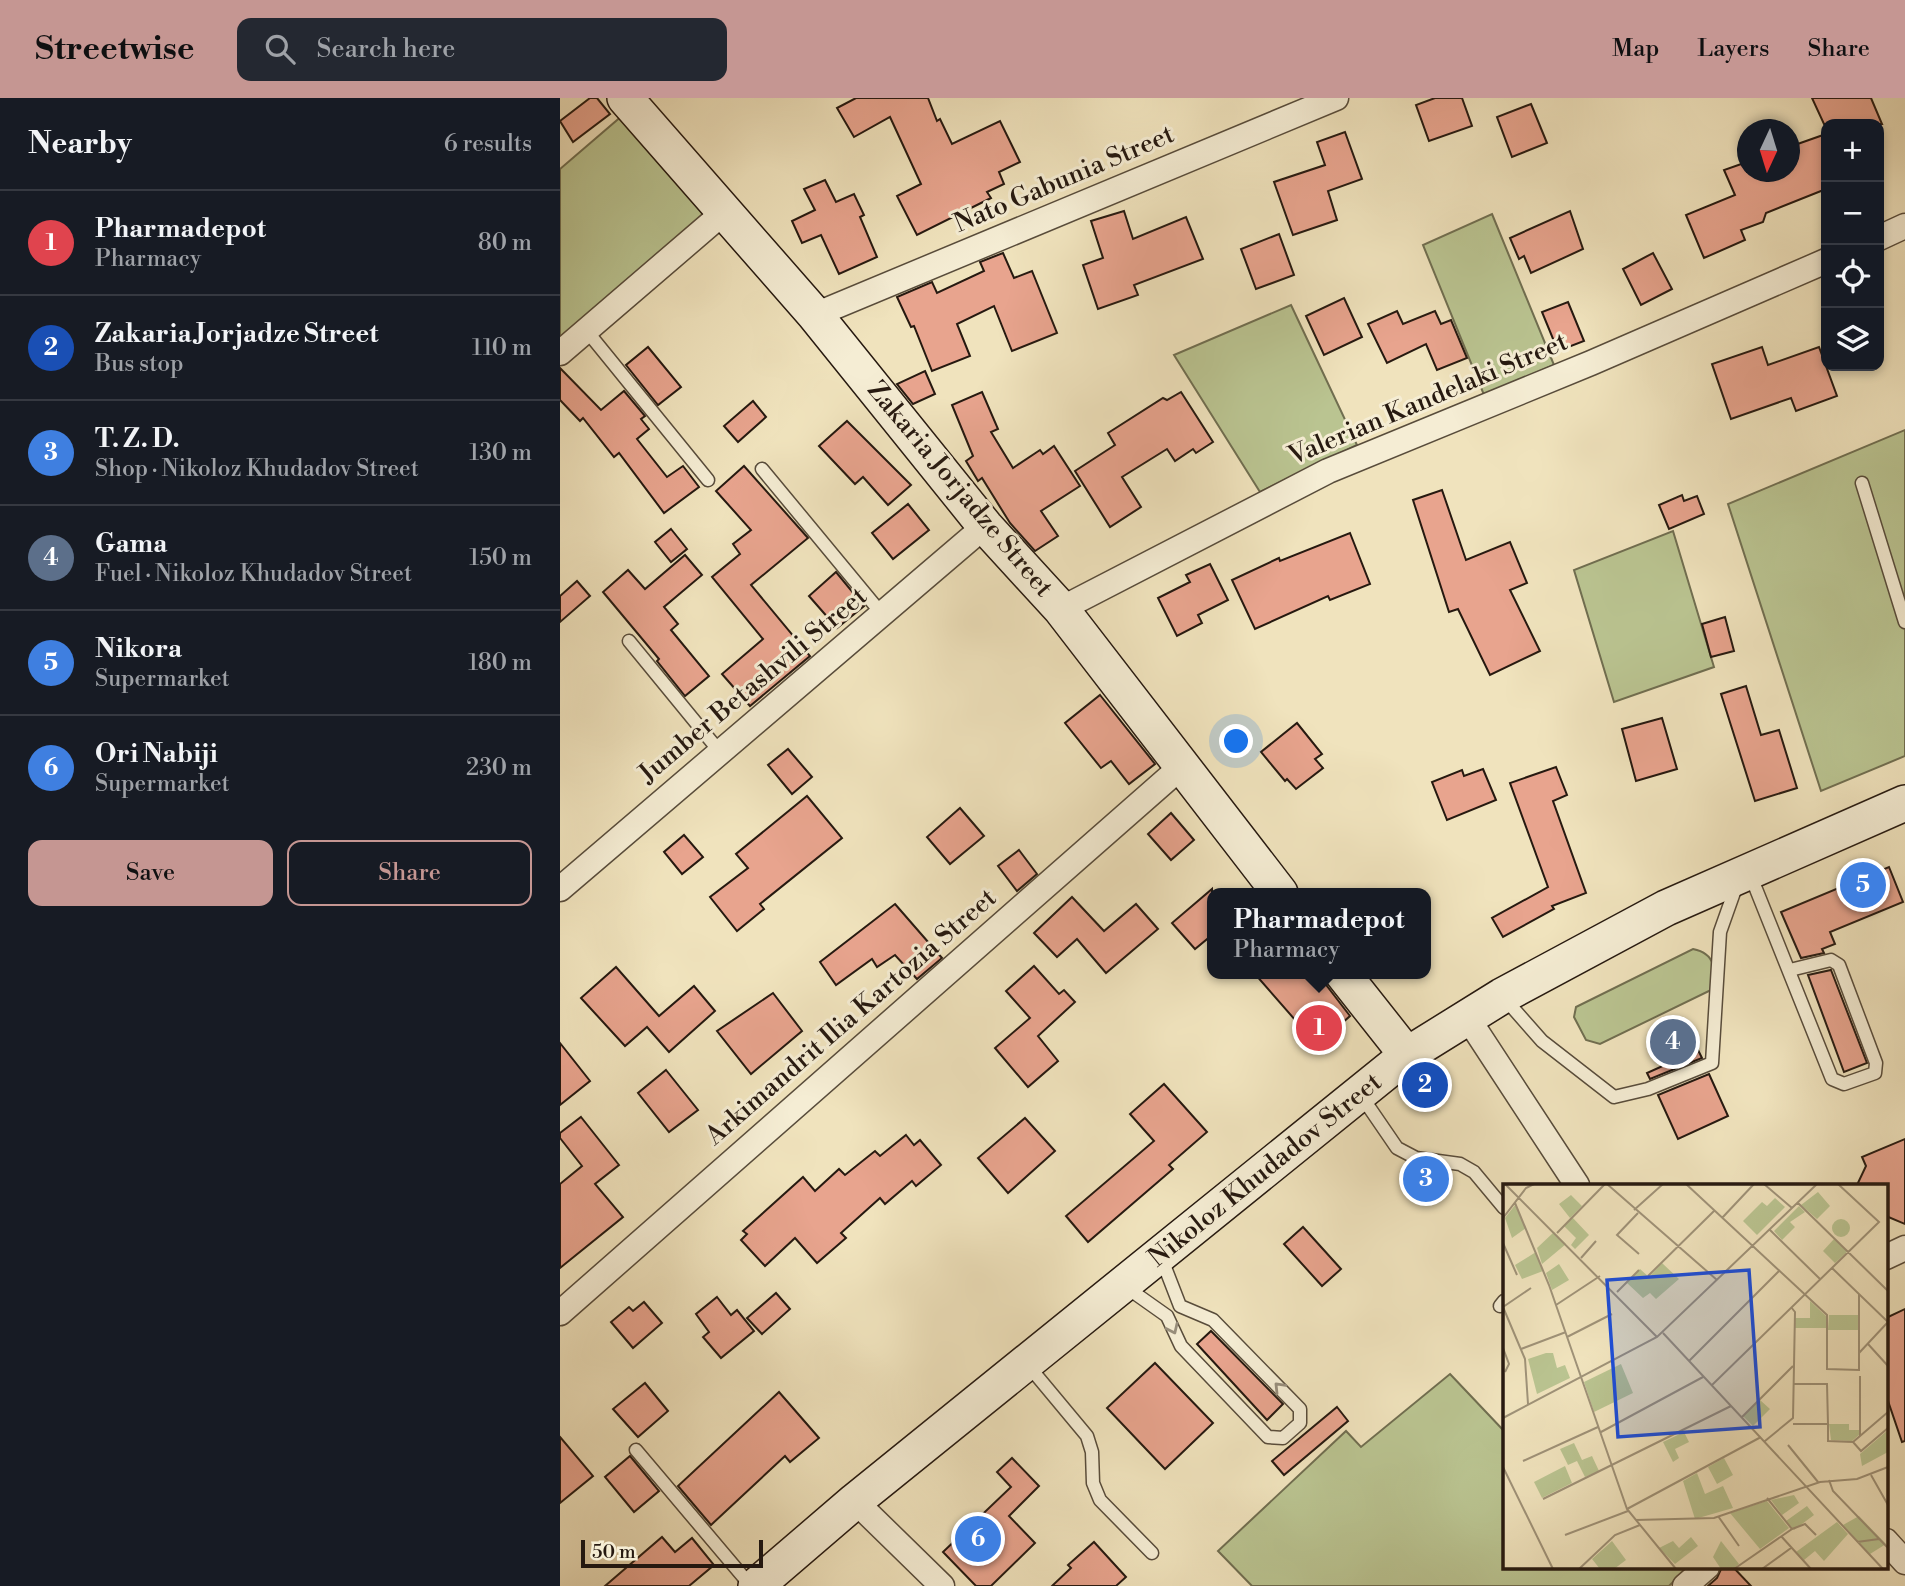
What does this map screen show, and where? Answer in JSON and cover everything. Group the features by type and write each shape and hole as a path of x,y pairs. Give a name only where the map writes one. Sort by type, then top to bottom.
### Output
{"main road":[{"name":"Zakaria Jorjadze Street","path":"625,98 815,315 985,526 1061,609 1276,888"},
{"name":"Nikoloz Khudadov Street","path":"753,1586 1407,1055 1502,996 1666,908 1905,803"},
{"path":"1347,979 1407,1055"}],"street":[{"name":"Nato Gabunia Street","path":"815,315 1336,98"},
{"path":"560,353 723,213"},
{"path":"1884,236 1905,226"},
{"name":"Valerian Kandelaki Street","path":"1061,609 1328,471 1591,363 1821,263"},
{"name":"Jumber Betashvili Street","path":"560,889 985,526"},
{"name":"Arkimandrit Ilia Kartozia Street","path":"560,1312 1181,767"},
{"path":"1467,1017 1576,1184"},
{"path":"1888,1256 1905,1248"},
{"path":"855,1501 943,1586"},
{"path":"1888,1543 1905,1562"},
{"path":"1685,1586 1706,1568"}],"lane":[{"path":"586,330 708,480"},
{"path":"762,469 882,614"},
{"path":"1862,483 1905,622"},
{"path":"629,641 720,752"},
{"path":"1745,872 1790,970 1832,1079 1844,1083 1875,1073 1876,1063 1839,965 1831,960 1790,970"},
{"path":"1502,996 1542,1041 1614,1097 1648,1089 1712,1063 1720,932 1745,872"},
{"path":"1360,1093 1397,1148 1416,1158 1460,1164 1474,1172 1503,1207"},
{"path":"1123,1285 1167,1316 1181,1346 1268,1437 1283,1438 1300,1423 1300,1409 1213,1320 1180,1306 1160,1255"},
{"path":"1027,1364 1087,1436 1092,1451 1093,1483 1100,1500 1152,1553"},
{"path":"636,1450 753,1586"}],"green space":[{"path":"623,115 708,214 560,338 560,169"},
{"path":"1492,214 1554,365 1484,395 1423,245"},
{"path":"1291,305 1357,445 1260,492 1174,355"},
{"path":"1905,430 1905,756 1821,791 1728,504"},
{"path":"1673,531 1714,667 1614,702 1574,570"},
{"path":"1693,949 1701,951 1710,959 1713,970 1711,990 1600,1044 1586,1040 1574,1017 1576,1007"},
{"path":"1450,1374 1503,1430 1503,1568 1687,1568 1669,1586 1252,1586 1218,1551 1346,1431 1361,1447"}],"building":[{"path":"590,98 597,98 610,114 573,142 560,121"},
{"path":"856,98 928,98 937,121 940,119 952,144 1000,121 1020,162 999,172 1004,184 987,192 991,198 917,235 897,196 921,184 890,117 854,137 837,108"},
{"path":"1435,98 1462,98 1472,126 1429,141 1416,105"},
{"path":"1812,98 1871,98 1880,119 1822,119"},
{"path":"1531,104 1547,143 1512,157 1497,117"},
{"path":"1345,132 1362,179 1328,191 1337,220 1293,235 1274,182 1325,165 1317,142"},
{"path":"1821,136 1821,191 1766,213 1763,222 1741,230 1745,240 1704,258 1686,215 1735,195 1724,170 1737,165 1737,182 1800,182 1800,143"},
{"path":"825,180 836,202 854,194 864,215 860,217 877,257 839,274 821,235 802,243 792,221 815,210 804,189"},
{"path":"1124,211 1133,239 1186,217 1203,259 1134,285 1138,295 1098,309 1083,265 1103,258 1091,221"},
{"path":"1570,211 1583,249 1531,273 1524,256 1519,259 1510,238"},
{"path":"1279,234 1294,275 1256,289 1241,249"},
{"path":"1003,253 1014,278 1032,271 1057,333 1012,351 994,306 957,324 970,356 932,371 914,326 911,327 897,297 932,282 937,293 984,271 980,262"},
{"path":"1653,253 1672,289 1641,305 1623,269"},
{"path":"1344,298 1362,337 1324,355 1306,316"},
{"path":"1568,302 1584,341 1558,351 1542,312"},
{"path":"1397,311 1403,324 1435,311 1441,324 1451,320 1467,358 1437,370 1426,344 1387,363 1368,324"},
{"path":"648,347 681,387 658,405 626,365"},
{"path":"1762,347 1768,365 1819,347 1821,371 1828,371 1837,396 1796,411 1791,398 1731,419 1712,364"},
{"path":"560,368 601,410 624,391 645,416 641,419 649,429 637,439 667,477 683,466 699,487 664,513 619,453 614,457 583,418 580,421 560,400"},
{"path":"925,371 935,394 913,404 897,384"},
{"path":"982,392 998,429 991,432 1013,468 1040,450 1043,454 1054,446 1080,486 1041,511 1058,536 1035,551 1010,523 982,478 978,481 966,461 973,456 952,405"},
{"path":"1181,392 1213,442 1196,453 1193,449 1175,461 1167,449 1122,477 1141,507 1110,527 1075,471 1115,445 1108,433 1163,398 1167,400"},
{"path":"753,401 766,417 738,442 724,426"},
{"path":"847,421 911,485 888,505 863,477 855,484 819,446"},
{"path":"744,466 808,538 751,585 810,656 750,706 722,674 763,639 712,577 740,554 733,544 751,530 716,491"},
{"path":"1442,490 1466,560 1510,542 1527,583 1510,590 1540,651 1490,675 1458,609 1449,612 1413,500"},
{"path":"1682,495 1684,501 1697,496 1704,514 1669,529 1659,505"},
{"path":"908,504 929,530 893,559 872,533"},
{"path":"671,529 687,549 671,562 655,542"},
{"path":"1350,533 1370,584 1330,600 1328,596 1255,629 1232,580 1279,558 1280,561"},
{"path":"685,555 702,575 664,607 678,624 671,630 709,676 685,696 657,661 659,659 603,592 628,570 645,589"},
{"path":"1210,564 1228,600 1198,615 1202,623 1177,636 1158,598 1190,582 1186,575"},
{"path":"836,572 864,606 837,628 809,596"},
{"path":"577,581 590,596 560,622 560,596"},
{"path":"1725,617 1734,651 1711,657 1702,624"},
{"path":"1746,686 1761,735 1779,730 1797,788 1755,801 1721,694"},
{"path":"1100,695 1155,764 1129,784 1111,761 1101,768 1065,723"},
{"path":"1662,718 1677,769 1636,781 1622,729"},
{"path":"1297,723 1322,754 1315,759 1323,768 1296,789 1287,779 1285,781 1261,752"},
{"path":"788,749 812,777 792,794 768,765"},
{"path":"1556,767 1567,795 1553,801 1586,893 1552,906 1554,909 1503,937 1492,918 1548,887 1510,783"},
{"path":"1483,769 1496,800 1447,820 1432,782 1462,770 1464,776"},
{"path":"807,796 842,838 760,904 764,909 737,931 710,897 748,868 736,854"},
{"path":"960,808 984,836 950,864 927,837"},
{"path":"1171,813 1194,840 1171,860 1148,834"},
{"path":"684,835 703,857 682,874 664,852"},
{"path":"1019,850 1037,874 1017,891 998,866"},
{"path":"1889,867 1903,902 1830,932 1835,944 1822,949 1824,953 1801,958 1781,912"},
{"path":"1207,893 1207,939 1195,949 1172,923"},
{"path":"1072,897 1104,931 1136,904 1158,929 1106,973 1077,939 1057,957 1034,933"},
{"path":"895,904 942,958 917,979 895,955 877,967 872,959 836,985 820,962"},
{"path":"1034,966 1059,994 1064,990 1075,1002 1038,1036 1058,1061 1028,1087 995,1048 1030,1018 1006,991"},
{"path":"616,967 659,1016 694,986 715,1011 669,1052 647,1027 625,1046 581,998"},
{"path":"1831,970 1867,1063 1844,1072 1808,975"},
{"path":"1259,979 1325,979 1350,1016 1317,1045"},
{"path":"773,993 802,1031 751,1074 717,1031"},
{"path":"560,1043 590,1081 560,1105"},
{"path":"1698,1050 1702,1058 1650,1079 1647,1073"},
{"path":"666,1070 698,1110 669,1132 638,1093"},
{"path":"1709,1074 1728,1116 1678,1139 1658,1095"},
{"path":"1164,1084 1207,1132 1169,1165 1173,1169 1088,1242 1066,1216 1154,1141 1130,1114"},
{"path":"581,1117 619,1165 595,1184 623,1217 560,1268 560,1184 582,1166 560,1138 560,1133"},
{"path":"1025,1118 1055,1151 1008,1193 978,1158"},
{"path":"906,1135 914,1145 920,1140 941,1165 916,1186 912,1181 885,1204 880,1198 841,1233 846,1238 817,1263 795,1238 765,1266 741,1240 747,1234 743,1231 803,1177 815,1191 839,1169 845,1175 875,1151 880,1156"},
{"path":"1905,1139 1905,1224 1888,1217 1888,1184 1857,1184 1866,1166 1862,1157"},
{"path":"1303,1227 1341,1269 1322,1286 1284,1244"},
{"path":"776,1293 790,1309 762,1334 747,1318"},
{"path":"717,1297 731,1315 737,1310 754,1331 721,1358 703,1337 709,1332 696,1314"},
{"path":"644,1302 662,1323 633,1348 611,1322 629,1307 633,1311"},
{"path":"1905,1309 1905,1441 1902,1442 1888,1401 1888,1317"},
{"path":"1211,1331 1283,1404 1267,1420 1197,1344"},
{"path":"1155,1363 1213,1423 1165,1469 1107,1408"},
{"path":"645,1383 668,1411 638,1437 613,1409"},
{"path":"779,1392 819,1438 790,1462 785,1456 711,1525 678,1486"},
{"path":"1337,1407 1348,1421 1284,1475 1272,1461"},
{"path":"560,1437 593,1476 560,1503"},
{"path":"630,1456 659,1491 634,1512 605,1477"},
{"path":"1012,1458 1039,1486 1009,1516 1035,1543 991,1586 976,1586 943,1552 1011,1487 997,1472"},
{"path":"662,1537 675,1552 692,1538 714,1565 689,1586 605,1586"},
{"path":"1094,1542 1126,1577 1116,1586 1052,1586 1071,1568 1068,1565"},
{"path":"1722,1568 1734,1568 1751,1586 1708,1586 1717,1578"}],"place":[{"name":"Nikora","path":"1863,885"},
{"name":"Pharmadepot","path":"1319,1028"},
{"name":"Gama","path":"1673,1042"},
{"name":"Zakaria Jorjadze Street","path":"1425,1085"},
{"name":"T. Z. D.","path":"1426,1179"},
{"name":"Ori Nabiji","path":"978,1539"}]}
